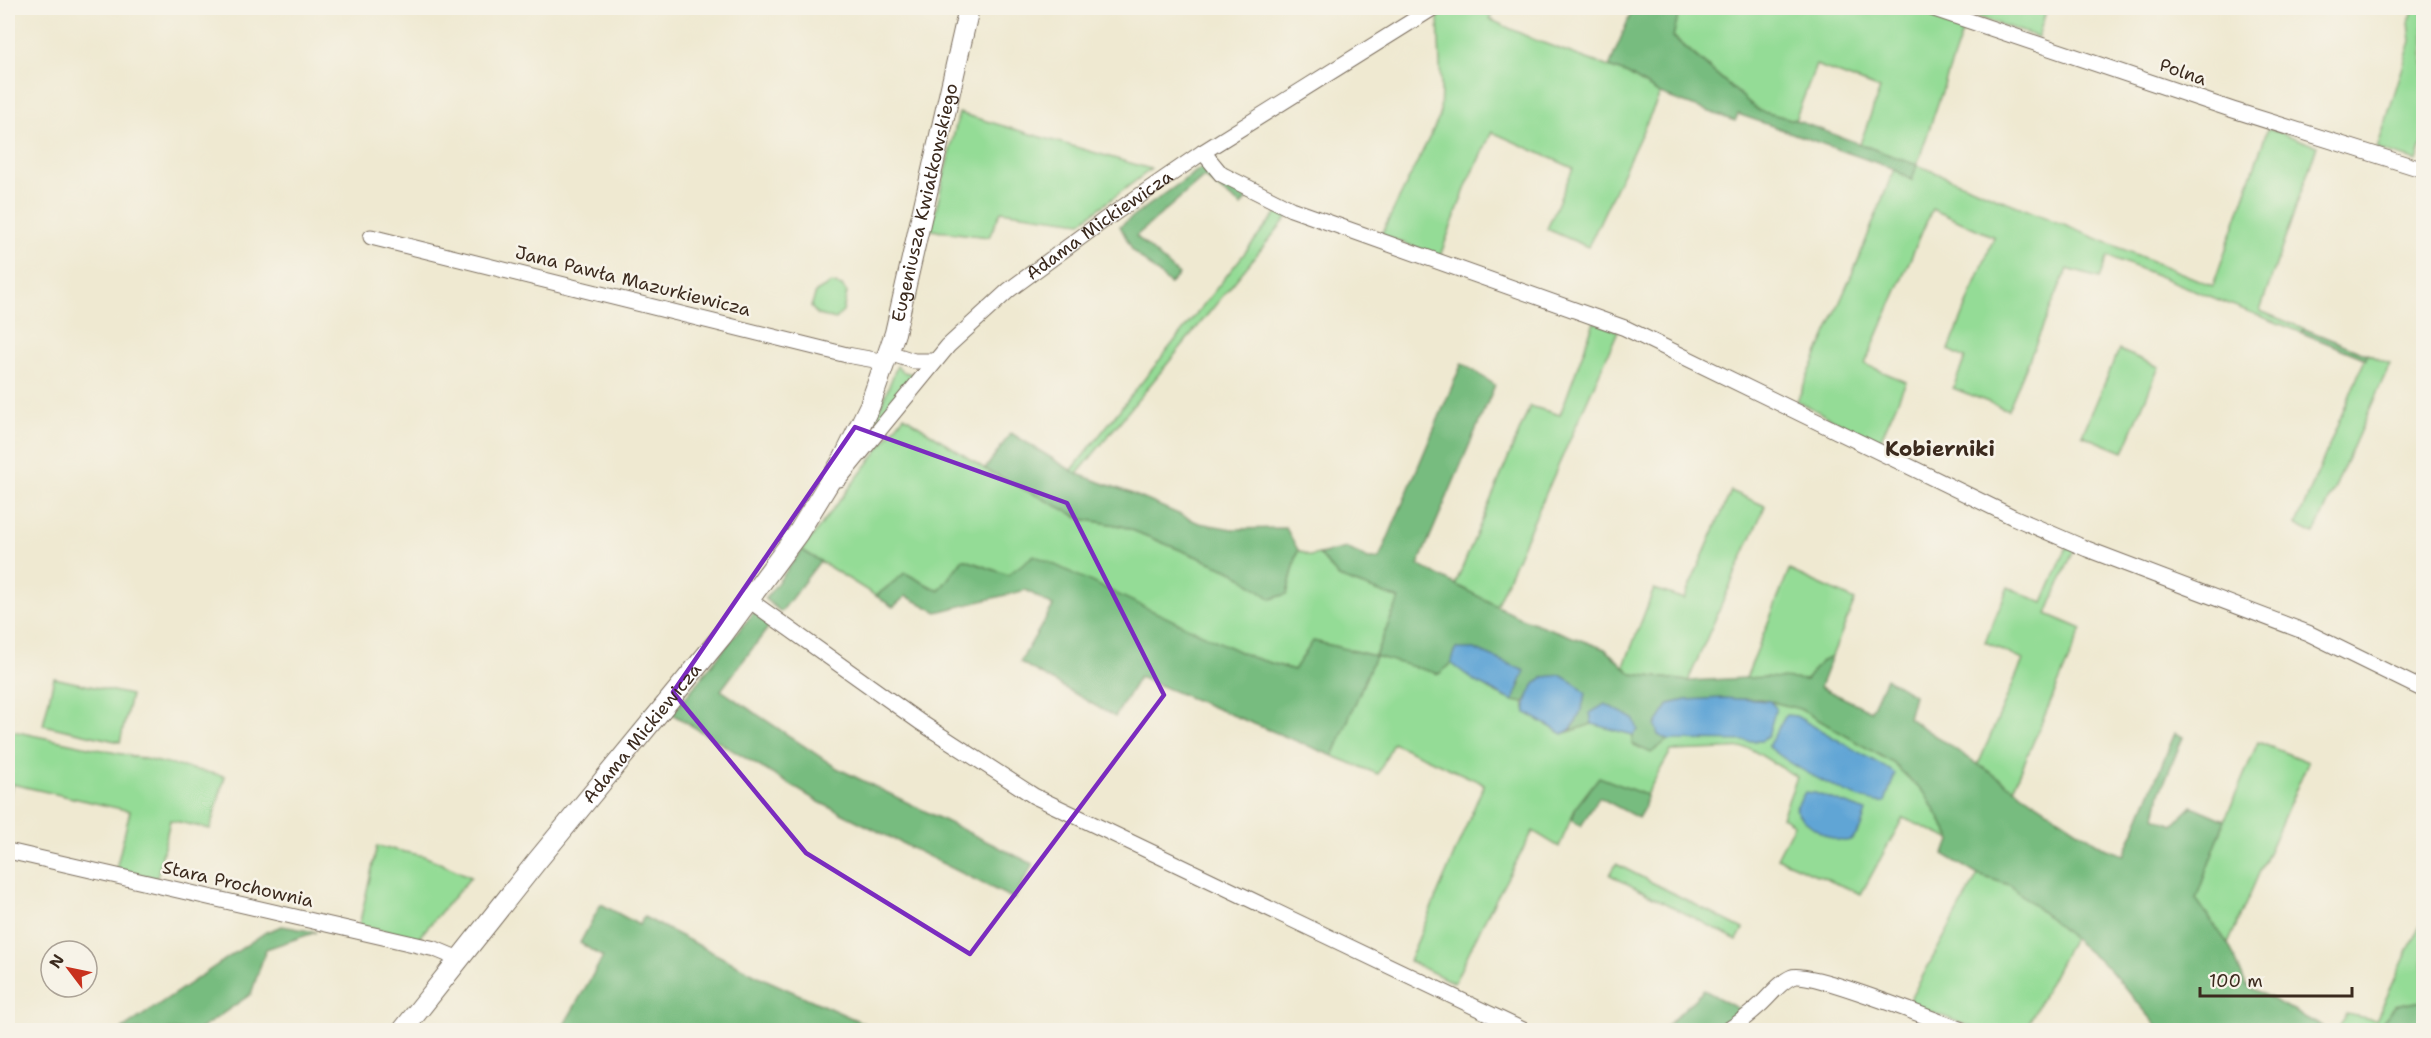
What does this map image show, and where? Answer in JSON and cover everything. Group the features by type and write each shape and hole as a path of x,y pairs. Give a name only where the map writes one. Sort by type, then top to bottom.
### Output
{"main road":[{"name":"Eugeniusza Kwiatkowskiego","path":"888,358 909,277 969,8"},
{"name":"Adama Mickiewicza","path":"403,1030 684,684 749,600 818,503 863,423 888,358"}],"street":[{"name":"Adama Mickiewicza","path":"818,503 935,361 972,323 1018,284 1103,221 1203,152 1433,8"},
{"name":"Polna","path":"1931,8 2233,110 2424,170"},
{"path":"1203,152 1221,174 1290,209 1625,328 2013,516 2087,549 2308,633 2424,690"},
{"name":"Jana Pawła Mazurkiewicza","path":"371,237 847,355 888,358"},
{"path":"888,358 914,362 935,361"},
{"path":"749,600 920,722 1034,796 1523,1030"},
{"name":"Stara Prochownia","path":"8,851 435,950 459,959"},
{"path":"1728,1030 1785,982 1792,977 1801,976 1843,988 1962,1030"}],"highlighted area":[{"path":"855,427 1067,503 1164,695 970,954 806,853 673,692"}],"green space":[{"path":"1454,8 1496,8 1489,19 1535,40 1628,74 1660,94 1588,247 1547,229 1573,168 1492,132 1467,184 1440,256 1381,235 1440,116 1438,17"},
{"path":"1633,8 1680,8 1673,37 1759,111 1795,120 1917,165 1912,180 1894,169 1738,114 1735,121 1660,94 1628,74 1609,67"},
{"path":"1680,8 1911,8 1964,27 1917,165 2213,286 2268,128 2317,146 2260,311 2305,329 2300,332 2108,256 2099,278 2067,269 2008,410 1953,388 1965,358 1949,350 1994,237 1932,209 1865,364 1906,382 1879,443 1797,401 1859,258 1894,169 1912,180 1916,165 1860,144 1880,89 1816,65 1795,120 1759,111 1673,36"},
{"path":"1951,8 2047,8 2038,37"},
{"path":"2414,8 2423,8 2424,138 2417,161 2377,149 2411,41 2409,22"},
{"path":"959,113 1151,169 1081,222 1001,211 989,237 931,230"},
{"path":"1208,163 1250,194 1241,206 1204,177 1136,236 1179,275 1170,284 1133,251 1120,226"},
{"path":"1279,210 1290,214 1077,474 1071,471"},
{"path":"831,283 842,286 847,293 843,311 836,319 818,315 811,307 816,292"},
{"path":"1594,322 1618,331 1496,606 1455,585 1530,406 1560,415"},
{"path":"2305,329 2367,354 2366,359 2300,332"},
{"path":"2119,350 2159,367 2123,452 2082,435"},
{"path":"2367,354 2390,364 2314,534 2296,525"},
{"path":"1462,363 1495,385 1418,565 1518,617 1605,649 1632,674 1688,681 1766,677 1806,680 1821,661 1832,656 1820,687 1871,711 1886,678 1914,695 1908,718 2106,849 2124,855 2175,733 2183,737 2160,793 2155,817 2173,825 2192,806 2225,820 2196,899 2230,947 2246,985 2328,1030 2161,1030 2109,969 2010,885 1978,875 1943,854 1952,840 1926,795 1893,763 1800,709 1761,699 1686,700 1669,704 1658,735 1668,740 1651,753 1632,744 1633,735 1638,730 1591,713 1592,724 1571,731 1580,713 1535,685 1524,703 1513,701 1521,684 1456,649 1451,663 1439,674 1375,656 1399,599 1339,577 1319,554 1347,548 1368,559 1379,559"},
{"path":"897,366 904,372 916,375 873,426"},
{"path":"904,416 985,469 1082,519 1122,526 1234,572 1271,599 1287,594 1298,550 1310,556 1319,554 1339,577 1399,599 1375,655 1439,674 1451,663 1495,693 1524,703 1526,713 1563,734 1592,724 1633,735 1632,744 1667,739 1761,699 1800,709 1893,763 1926,795 1952,840 1903,818 1861,894 1777,858 1794,824 1782,817 1797,777 1749,748 1671,751 1646,795 1599,778 1576,807 1559,847 1533,831 1484,921 1454,983 1409,961 1484,784 1393,743 1378,774 1333,756 1375,656 1314,641 1294,670 1251,657 1172,621 1008,575 963,559 939,591 905,573 876,596 802,550"},
{"path":"1011,433 1077,474 1128,492 1199,523 1232,529 1286,528 1298,550 1287,594 1271,599 1234,572 1122,526 1082,519 985,469"},
{"path":"1731,491 1765,506 1688,681 1632,674 1624,666 1654,589 1684,599"},
{"path":"2067,547 2074,549 2047,614 2082,629 2013,789 1978,765 2023,660 1985,642 2008,587 2043,603"},
{"path":"802,550 820,561 781,612 765,599"},
{"path":"1034,555 1251,657 1294,670 1313,641 1375,656 1333,756 1139,677 1115,717 1020,662 1053,606 1026,590 937,612 906,596 893,607 876,596 905,573 939,591 963,559 1008,575"},
{"path":"1789,570 1855,600 1832,656 1821,661 1806,680 1746,678"},
{"path":"754,612 771,624 721,690 837,768 1033,864 1014,899 819,802 672,714"},
{"path":"54,678 131,695 120,742 43,725"},
{"path":"8,730 225,776 210,829 170,820 157,878 116,869 130,811 12,784 8,801"},
{"path":"2258,742 2308,762 2228,944 2196,899 2225,820"},
{"path":"1599,777 1646,795 1645,806 1638,818 1599,797 1581,826 1572,820 1576,807"},
{"path":"377,846 424,856 471,877 420,936 422,939 359,926"},
{"path":"1616,864 1743,929 1737,940 1610,875"},
{"path":"1978,875 2010,885 2073,938 2025,1030 1979,1030 1908,1003"},
{"path":"601,904 639,925 644,917 762,978 863,1023 860,1030 561,1030 603,957 580,943"},
{"path":"2423,918 2423,1001 2395,1006 2376,1030 2338,1030 2346,1014 2376,1020"},
{"path":"282,926 316,932 266,949 251,994 199,1030 121,1030 266,932"},
{"path":"1704,990 1746,1013 1720,1030 1662,1030"},
{"path":"2423,1001 2423,1030 2376,1030 2395,1006"}],"water":[{"path":"1456,649 1474,649 1525,671 1513,701 1476,682 1451,663"},
{"path":"1560,675 1577,685 1586,694 1576,723 1563,734 1526,713 1526,703 1536,683 1544,677"},
{"path":"1723,698 1770,701 1776,708 1768,736 1761,741 1668,740 1658,735 1655,725 1669,704 1686,700"},
{"path":"1605,704 1634,719 1638,730 1633,735 1592,724 1590,713"},
{"path":"1786,715 1796,716 1895,774 1885,802 1859,797 1824,782 1791,763 1768,746"},
{"path":"1805,792 1815,793 1866,811 1856,835 1850,840 1836,840 1819,832 1804,820 1795,809"}],"district":[{"name":"Kobierniki","path":"1940,449"}]}
